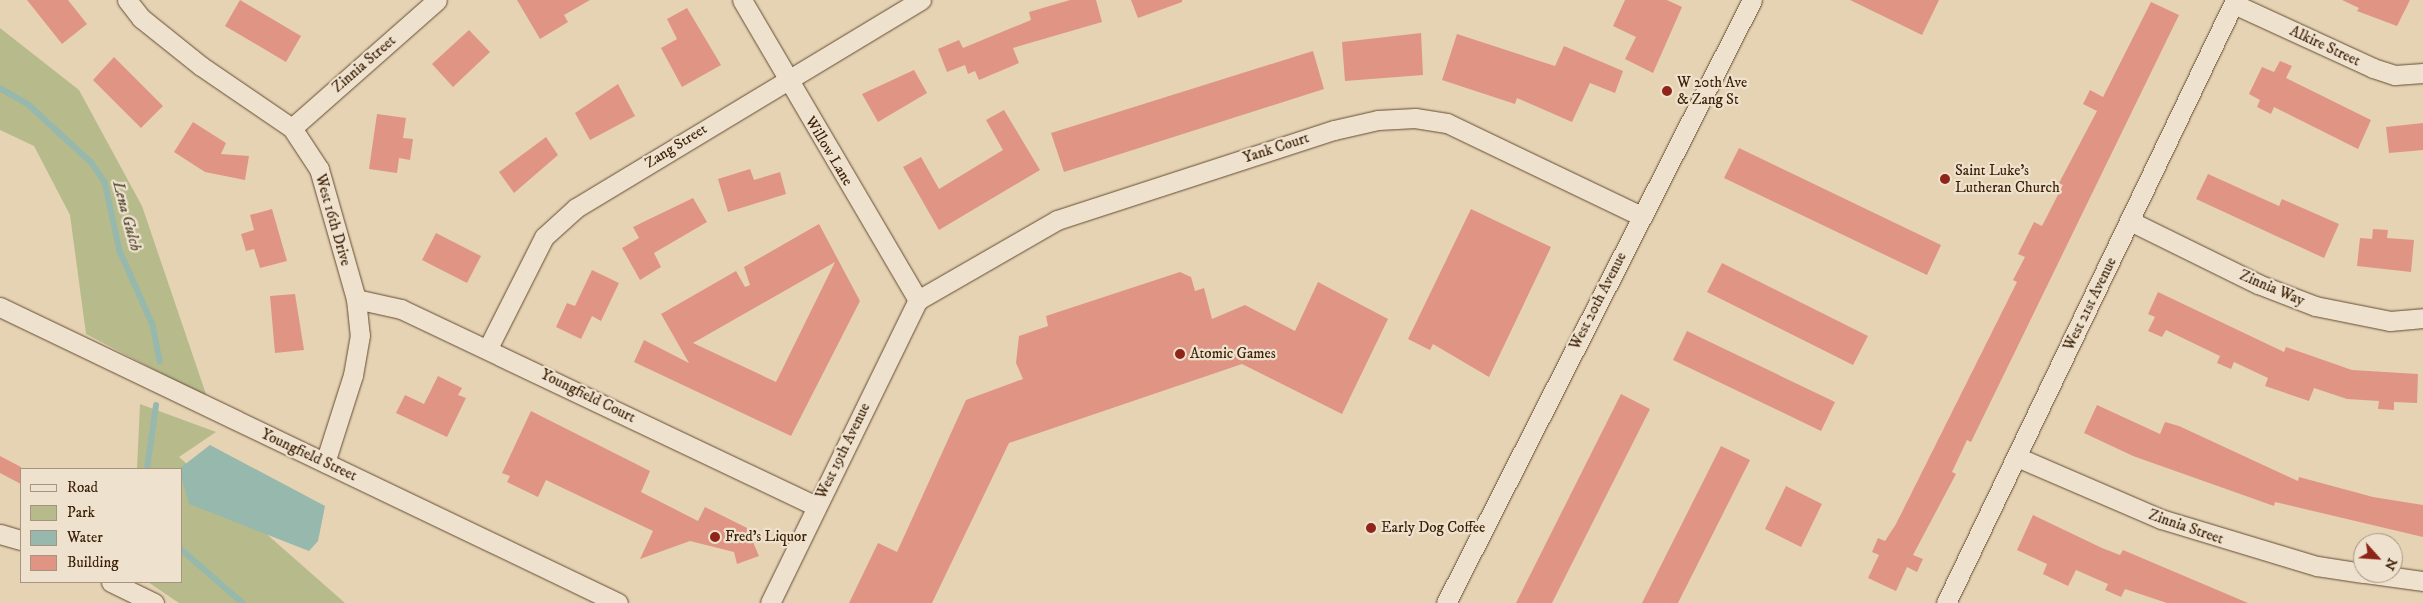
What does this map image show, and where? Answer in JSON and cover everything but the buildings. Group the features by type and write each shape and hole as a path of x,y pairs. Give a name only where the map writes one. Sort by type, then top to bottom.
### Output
{"street":[{"name":"West 16th Drive","path":"127,0 141,18 201,66 292,128 319,169 356,299 360,335 353,375 325,463"},
{"name":"Zinnia Street","path":"292,128 437,0"},
{"name":"Willow Lane","path":"742,0 785,78 918,300"},
{"name":"Zang Street","path":"488,348 544,237 576,208 785,78 921,0"},
{"name":"West 20th Avenue","path":"1446,603 1752,0"},
{"name":"Alkire Street","path":"2234,2 2373,68 2395,75 2423,73"},
{"name":"West 21st Avenue","path":"1946,603 2234,2"},
{"name":"Yank Court","path":"918,300 1057,220 1334,130 1378,120 1415,118 1447,123 1641,216"},
{"name":"Zinnia Way","path":"2130,221 2258,284 2315,306 2390,321 2423,318"},
{"name":"Youngfield Court","path":"356,299 401,309 488,348 816,506"},
{"name":"West 19th Avenue","path":"770,603 918,300"},
{"name":"Youngfield Street","path":"0,307 618,603"},
{"name":"Zinnia Street","path":"2017,457 2161,519 2317,566 2353,571"},
{"path":"0,534 20,540"},
{"name":"Zinnia Street","path":"2403,578 2423,581"},
{"path":"113,583 154,603"}],"green space":[{"path":"0,28 79,90 142,206 207,397 86,334 70,215 34,146 0,130"},
{"path":"140,404 216,432 179,457 345,603 179,603 149,583 182,583 182,468 137,468"}],"water":[{"path":"210,445 325,506 318,541 309,551 189,504 182,480 182,468 180,468"}],"waterway":[{"name":"Lena Gulch","path":"0,88 28,104 92,163 105,182 120,251 153,325 160,361"},
{"name":"Lena Gulch","path":"147,468 156,406"},
{"name":"Lena Gulch","path":"182,550 243,603"}],"place":[{"name":"W 20th Ave & Zang St","path":"1667,91"},
{"name":"Saint Luke's Lutheran Church","path":"1945,179"},
{"name":"Atomic Games","path":"1180,354"},
{"name":"Early Dog Coffee","path":"1371,528"},
{"name":"Fred's Liquor","path":"715,537"}]}
